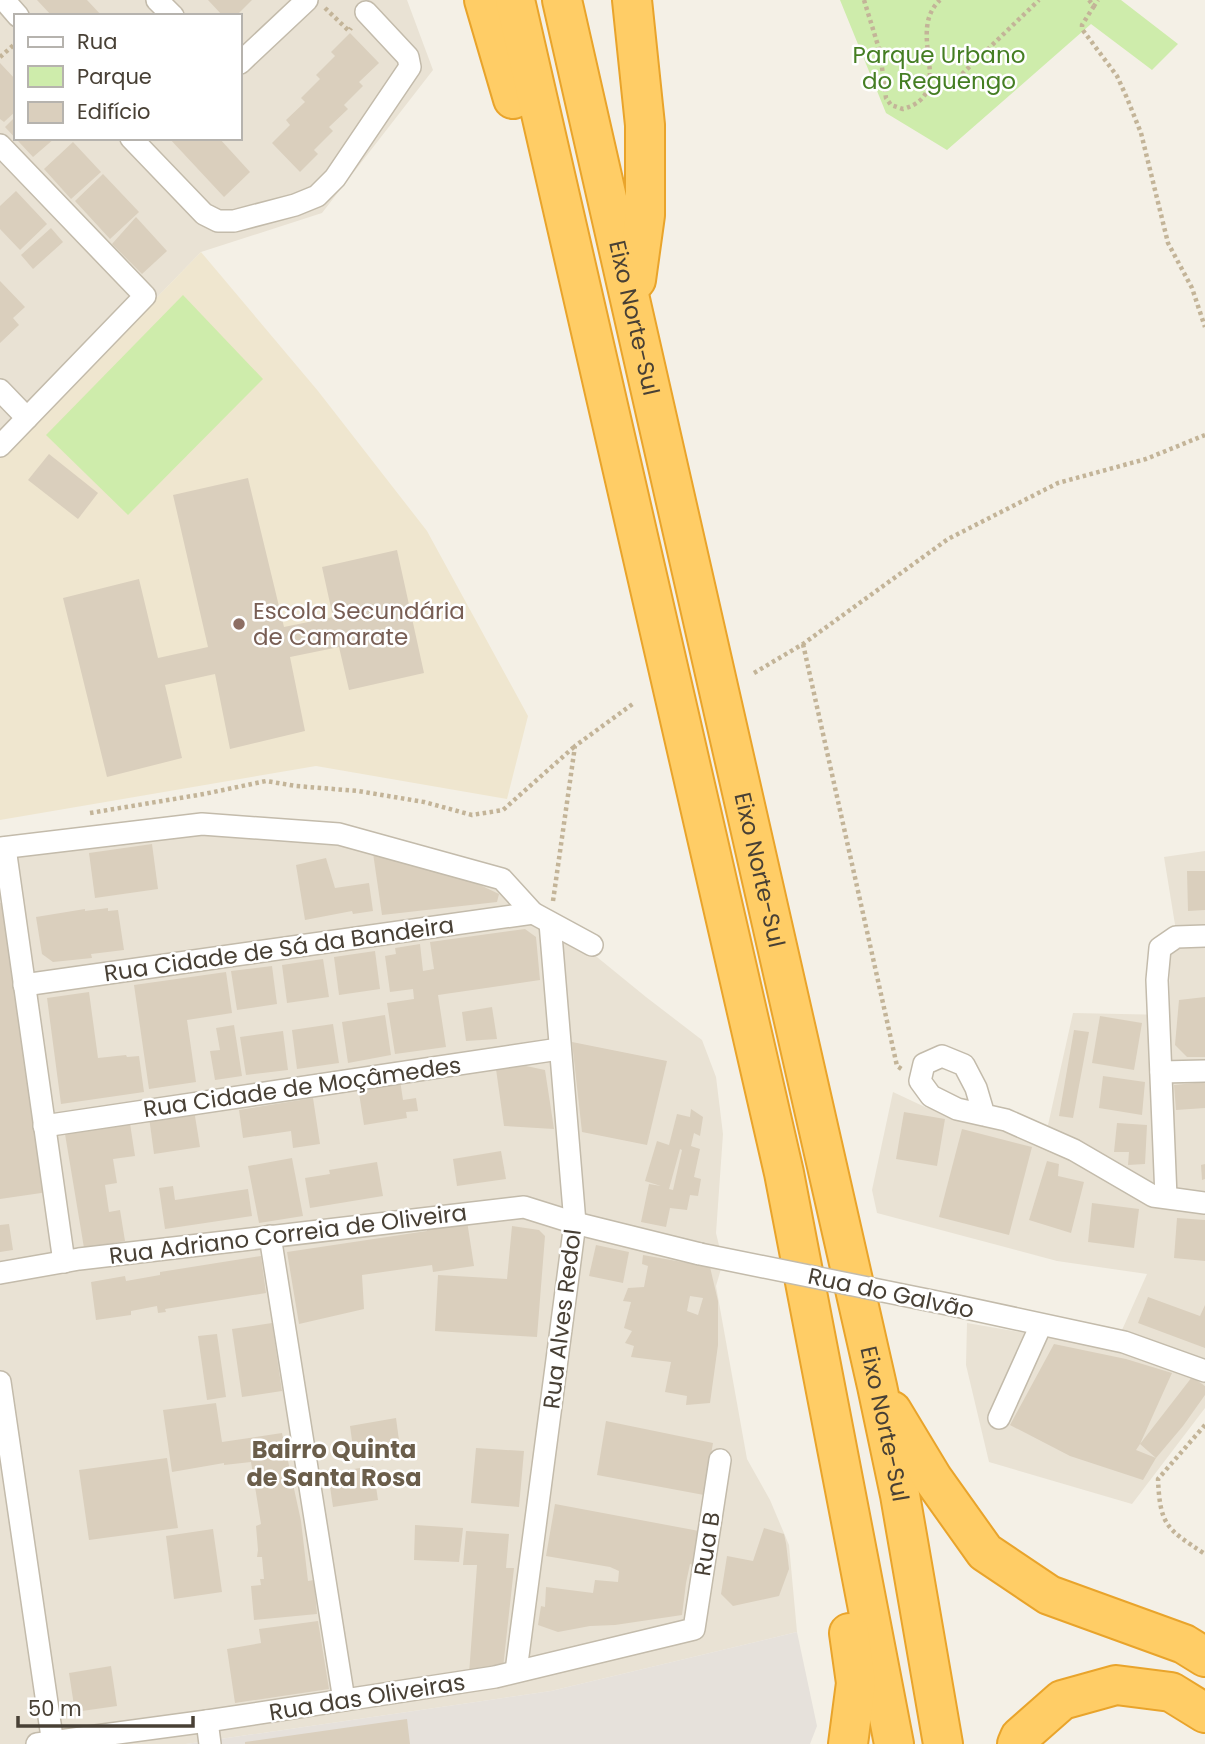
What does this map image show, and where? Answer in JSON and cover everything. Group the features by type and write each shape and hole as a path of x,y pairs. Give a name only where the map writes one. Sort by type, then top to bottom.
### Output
{"highway":[{"path":"484,0 513,101 551,155"},
{"name":"Eixo Norte-Sul","path":"514,0 781,1160 894,1744"},
{"name":"Eixo Norte-Sul","path":"562,0 877,1386 900,1495 943,1744"},
{"path":"632,0 645,125 645,202 633,303"},
{"path":"877,1386 933,1479 985,1552 1049,1595 1184,1644 1205,1657"},
{"path":"848,1505 843,1592 856,1683 849,1744"},
{"path":"1017,1744 1020,1737 1062,1700 1116,1685 1171,1692 1205,1713"}],"street":[{"path":"4,0 16,14"},
{"path":"157,0 171,14"},
{"path":"242,61 307,0"},
{"path":"133,140 204,215 218,222 234,221 295,205 317,196 335,178 410,67 408,57 366,12"},
{"path":"0,145 145,296 0,446"},
{"path":"0,390 27,418"},
{"path":"64,1262 2,848 202,824 339,834 502,879 542,918 592,945"},
{"name":"Rua Cidade de Sá da Bandeira","path":"24,985 542,918"},
{"name":"Rua Alves Redol","path":"516,1671 575,1223 559,1049 542,918"},
{"path":"1166,1197 1157,980 1160,948 1176,937 1205,936"},
{"name":"Rua Cidade de Moçâmedes","path":"44,1126 559,1049"},
{"path":"984,1115 976,1088 964,1065 942,1056 924,1064 920,1081 930,1096 957,1109 1006,1120 1074,1150 1153,1196 1205,1203"},
{"path":"1161,1072 1205,1071"},
{"name":"Rua Adriano Correia de Oliveira","path":"0,1273 64,1262 270,1236 524,1207 575,1223"},
{"name":"Rua do Galvão","path":"575,1223 700,1254 1124,1342 1205,1371"},
{"path":"270,1236 344,1700"},
{"path":"999,1418 1041,1325"},
{"path":"0,1382 48,1743"},
{"name":"Rua B","path":"694,1629 720,1460"},
{"name":"Rua das Oliveiras","path":"48,1743 495,1677 694,1629"},
{"path":"206,1721 210,1744"}],"path":[{"path":"318,0 349,31 366,12"},
{"path":"864,0 880,52 886,97 891,105 903,109 921,101 930,83 925,37 931,12 940,0"},
{"path":"962,74 1039,0"},
{"path":"1088,0 1094,6"},
{"path":"1098,0 1082,29 1117,76 1127,98 1141,133 1168,243 1192,288 1205,327"},
{"path":"0,57 14,45"},
{"path":"754,673 803,644 948,539 1058,483 1146,459 1205,435"},
{"path":"803,644 897,1066 920,1081"},
{"path":"81,814 265,781 410,799 472,816 503,810 575,746 634,703"},
{"path":"542,918 575,746"},
{"path":"1205,1425 1158,1479 1159,1511 1175,1534 1205,1555"}],"shaded area":[{"path":"0,0 407,0 433,70 322,213 201,252 0,459"},
{"name":"Escola Secundária de Camarate","path":"201,252 318,391 427,531 528,716 507,799 316,766 0,820 0,459"},
{"path":"227,827 355,839 505,882 702,1040 716,1077 723,1134 716,1233 723,1262 716,1286 747,1459 770,1500 789,1545 797,1632 551,1691 186,1744 0,1744 0,858"},
{"path":"1205,851 1205,1408 1132,1504 989,1462 966,1365 967,1323 1114,1348 1147,1274 1057,1261 877,1213 872,1190 893,1092 925,1107 1044,1143 1073,1013 1169,1015 1170,954 1178,943 1164,857"},
{"path":"797,1632 817,1726 810,1744 186,1744 551,1691"}],"green space":[{"name":"Parque Urbano do Reguengo","path":"840,0 1121,0 1178,44 1152,70 1091,24 947,150 886,113"},
{"path":"183,295 263,379 128,515 46,435"}],"building":[{"path":"37,0 87,0 100,14 50,14"},
{"path":"208,0 252,0 238,14 221,14"},
{"path":"350,33 379,63 359,82 363,86 344,105 348,109 329,127 333,131 314,150 318,154 300,172 272,143 290,125 286,120 305,102 301,98 320,79 316,75 335,56 331,52"},
{"path":"0,63 14,78 14,113 4,122 0,119"},
{"path":"14,118 14,137 5,127"},
{"path":"17,140 53,140 33,157"},
{"path":"171,140 221,140 250,172 224,197"},
{"path":"73,142 101,172 71,199 44,169"},
{"path":"103,174 139,212 110,239 75,201"},
{"path":"16,191 47,224 20,250 0,229 0,206"},
{"path":"136,217 167,251 142,274 112,244"},
{"path":"51,228 63,242 33,269 21,255"},
{"path":"0,281 25,307 13,318 19,325 0,343"},
{"path":"49,454 98,493 78,519 28,480"},
{"path":"248,478 284,627 333,617 322,567 397,550 424,673 349,690 339,647 290,657 305,731 230,749 215,674 165,685 182,758 107,777 63,598 139,579 158,658 208,647 173,495"},
{"path":"152,844 158,889 95,898 89,853"},
{"path":"373,853 461,876 499,894 497,902 382,915"},
{"path":"326,858 335,888 369,883 373,911 353,914 352,911 305,920 296,865"},
{"path":"1187,871 1205,871 1205,910 1188,911"},
{"path":"3,902 48,1192 0,1199 0,903"},
{"path":"108,908 108,911 118,910 124,950 91,954 92,958 53,962 42,954 36,917"},
{"path":"525,929 536,937 540,980 438,995 446,1047 395,1054 387,1003 414,999 413,989 390,992 385,956 396,954 395,948 420,944 423,971 434,969 430,942"},
{"path":"375,951 380,989 339,995 334,957"},
{"path":"323,959 329,997 287,1003 282,965"},
{"path":"272,966 277,1004 237,1010 231,971"},
{"path":"226,972 232,1013 187,1020 196,1082 149,1089 134,985"},
{"path":"89,992 98,1058 139,1056 144,1092 61,1104 47,998"},
{"path":"1205,997 1205,1057 1187,1057 1175,1045 1179,1000"},
{"path":"492,1007 497,1039 466,1041 462,1012"},
{"path":"385,1015 391,1055 348,1063 342,1022"},
{"path":"1100,1016 1142,1023 1134,1070 1092,1063"},
{"path":"333,1024 339,1063 297,1069 292,1030"},
{"path":"234,1025 242,1076 215,1080 210,1051 220,1050 216,1028"},
{"path":"1074,1030 1089,1032 1073,1118 1059,1116"},
{"path":"283,1031 288,1070 246,1075 240,1037"},
{"path":"572,1042 667,1061 647,1145 582,1132"},
{"path":"526,1066 545,1070 554,1129 504,1126 496,1069"},
{"path":"1103,1076 1145,1082 1142,1115 1099,1108"},
{"path":"400,1080 403,1100 416,1098 418,1111 406,1112 407,1118 364,1125 358,1087"},
{"path":"1205,1082 1205,1108 1176,1110 1174,1085"},
{"path":"313,1098 320,1144 293,1148 291,1131 243,1138 239,1110"},
{"path":"691,1109 703,1117 700,1136 694,1133 691,1146 700,1149 694,1177 701,1179 698,1196 690,1195 687,1210 670,1208 666,1227 641,1222 649,1184 661,1186 645,1181 657,1141 669,1145 677,1114 690,1117","holes":["680,1149 682,1150 673,1190 669,1189"]},
{"path":"194,1110 200,1147 154,1154 149,1117"},
{"path":"904,1112 945,1119 937,1166 896,1159"},
{"path":"129,1117 135,1156 113,1159 117,1183 105,1185 109,1212 120,1210 125,1241 84,1248 64,1128"},
{"path":"1117,1123 1147,1125 1145,1164 1128,1165 1129,1152 1114,1152"},
{"path":"962,1129 1032,1147 1009,1235 939,1217"},
{"path":"501,1151 506,1179 457,1186 453,1159"},
{"path":"292,1158 303,1216 259,1223 248,1166"},
{"path":"1047,1161 1059,1164 1058,1176 1084,1182 1071,1233 1029,1220"},
{"path":"377,1162 383,1196 310,1208 305,1178 330,1174 329,1170"},
{"path":"1205,1164 1205,1179 1202,1180 1201,1165"},
{"path":"173,1186 175,1200 248,1189 252,1216 165,1229 159,1188"},
{"path":"1092,1203 1139,1209 1134,1248 1088,1242"},
{"path":"1177,1218 1205,1220 1205,1261 1174,1258"},
{"path":"467,1221 474,1266 433,1272 432,1265 362,1275 364,1309 299,1324 287,1252 427,1231 427,1227"},
{"path":"9,1224 13,1250 0,1252 0,1225"},
{"path":"512,1226 539,1230 545,1236 537,1337 435,1331 438,1275 507,1279"},
{"path":"596,1245 629,1252 623,1283 589,1276"},
{"path":"643,1255 710,1267 718,1301 718,1345 710,1403 686,1405 687,1396 665,1392 671,1362 631,1357 634,1346 625,1343 632,1331 624,1328 631,1302 623,1301 628,1288 644,1287 648,1266 642,1264","holes":["690,1296 703,1298 698,1315 687,1311"]},
{"path":"261,1256 266,1293 165,1309 166,1312 158,1313 157,1306 131,1311 131,1315 96,1320 91,1282 125,1276 126,1281 160,1275 160,1272"},
{"path":"1148,1297 1200,1316 1205,1305 1205,1348 1138,1323"},
{"path":"272,1323 282,1391 242,1397 232,1329"},
{"path":"217,1334 226,1397 207,1400 198,1336"},
{"path":"1054,1344 1126,1359 1172,1373 1136,1450 1156,1458 1143,1480 1070,1456 1010,1425"},
{"path":"1192,1377 1205,1386 1205,1395 1156,1458 1140,1444"},
{"path":"216,1403 222,1442 282,1433 301,1521 308,1581 314,1580 317,1614 254,1620 251,1586 261,1585 260,1579 264,1579 262,1557 257,1557 256,1526 261,1524 251,1462 224,1463 172,1472 163,1410"},
{"path":"396,1418 400,1448 354,1455 350,1426"},
{"path":"606,1421 713,1443 704,1495 597,1475"},
{"path":"476,1448 524,1451 519,1507 471,1503"},
{"path":"167,1458 178,1528 89,1540 79,1470"},
{"path":"373,1466 378,1500 333,1507 328,1473"},
{"path":"555,1504 699,1531 693,1565 690,1564 686,1583 682,1615 558,1632 538,1625 541,1606 545,1607 546,1587 593,1593 595,1580 618,1582 619,1571 610,1567 546,1556"},
{"path":"415,1525 463,1528 459,1562 414,1560"},
{"path":"764,1528 784,1534 786,1543 789,1569 779,1596 733,1606 721,1594 727,1556 753,1561"},
{"path":"213,1529 222,1592 174,1599 166,1536"},
{"path":"466,1531 509,1534 506,1568 514,1568 503,1668 469,1674 477,1565 463,1565"},
{"path":"318,1621 329,1689 235,1703 227,1649 261,1643 259,1629"},
{"path":"111,1666 117,1706 75,1712 69,1673"},
{"path":"407,1719 410,1744 245,1744 245,1742"}],"place":[{"name":"Escola Secundária de Camarate","path":"239,624"}],"district":[{"name":"Bairro Quinta de Santa Rosa","path":"334,1464"}]}
